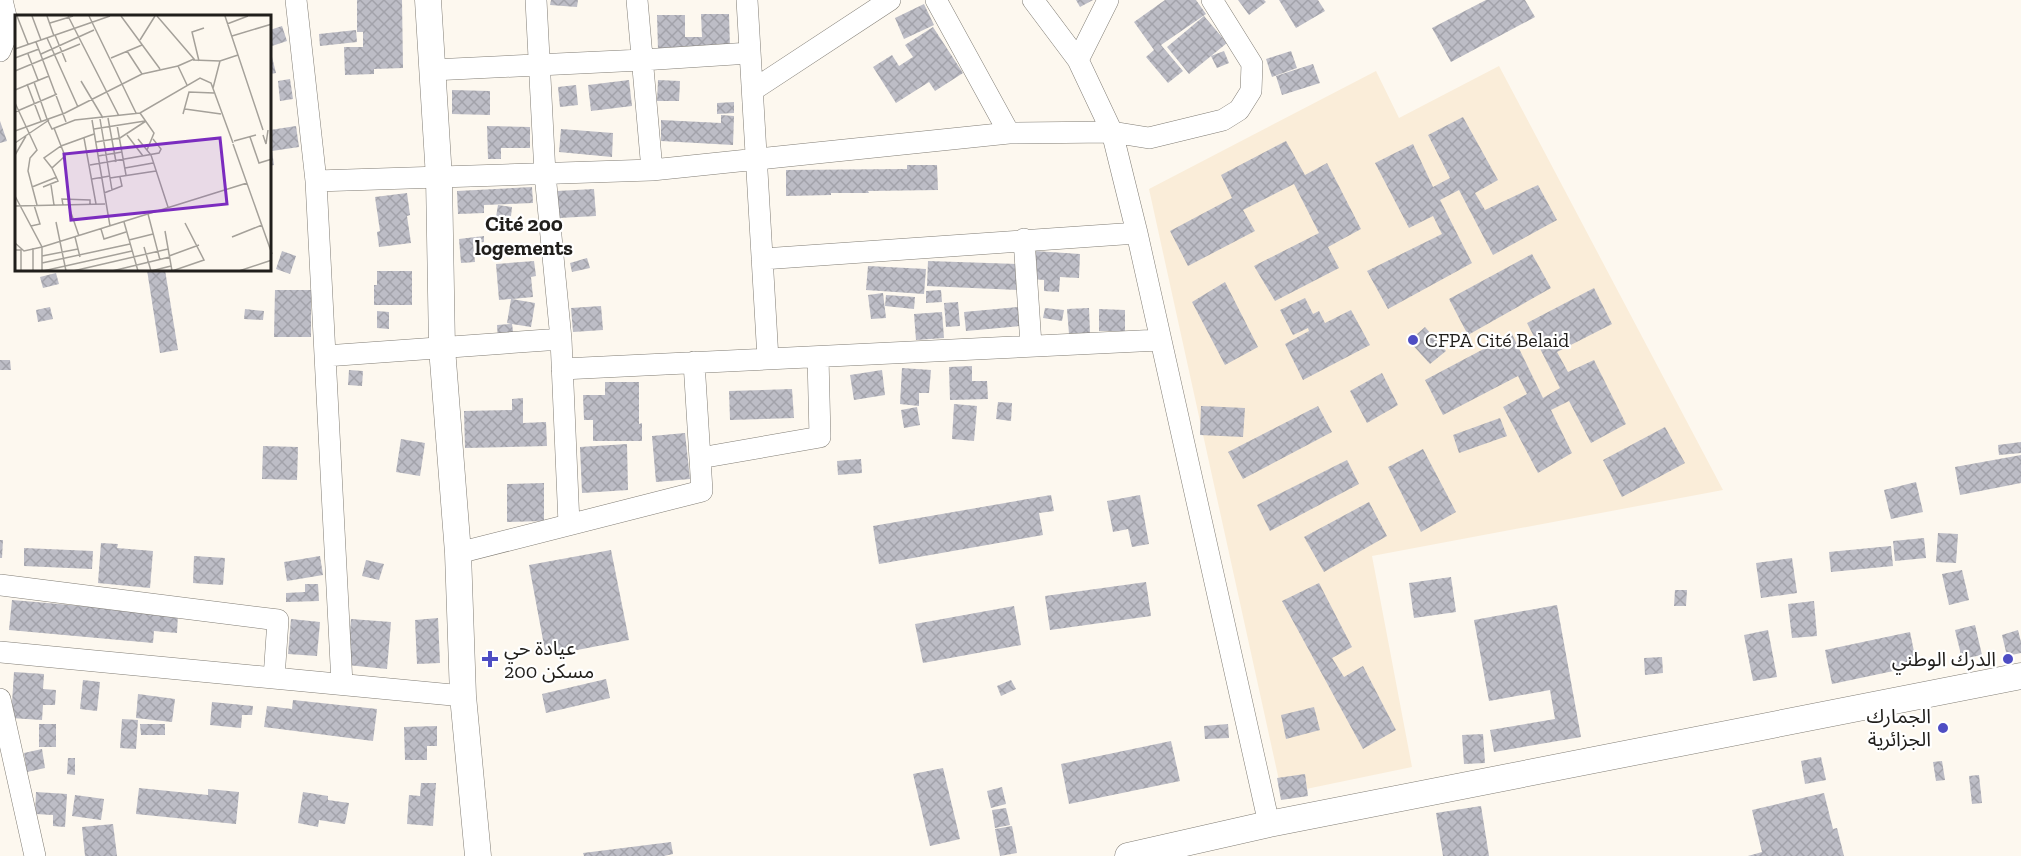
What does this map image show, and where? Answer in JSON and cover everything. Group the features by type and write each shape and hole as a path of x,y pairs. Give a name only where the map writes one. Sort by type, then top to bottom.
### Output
{"street":[{"path":"0,51 9,29 2,0"},
{"path":"296,0 316,181 342,684"},
{"path":"428,0 439,178 442,348 458,553 464,696 478,856"},
{"path":"536,0 545,174 561,339 569,525"},
{"path":"637,0 652,170"},
{"path":"747,0 768,358"},
{"path":"753,90 890,0"},
{"path":"936,0 1009,133"},
{"path":"1033,0 1078,60 1112,132 1137,233 1269,824"},
{"path":"1078,60 1108,0"},
{"path":"316,181 652,170 1009,133 1112,132 1149,138 1223,120 1239,110 1251,91 1252,64 1212,0"},
{"path":"432,70 750,53"},
{"path":"762,259 1024,239 1137,233"},
{"path":"1024,239 1031,345"},
{"path":"326,356 561,339"},
{"path":"562,369 1160,340"},
{"path":"700,458 820,437 818,357"},
{"path":"458,553 702,490 694,362"},
{"path":"0,585 278,620 274,678"},
{"path":"0,652 464,696"},
{"path":"1128,856 1269,824 2021,676"},
{"path":"0,699 35,856"}],"shaded area":[{"name":"CFPA Cité Belaid","path":"1499,66 1723,490 1372,556 1412,767 1282,794 1149,189 1376,71 1399,118"}],"building":[{"path":"357,0 402,0 403,68 374,69 374,74 345,75 344,47 363,47 363,32 357,32"},
{"path":"551,0 578,0 577,7 550,5"},
{"path":"1076,0 1093,0 1080,7"},
{"path":"1165,0 1196,0 1206,14 1161,45 1183,71 1168,83 1146,57 1154,50 1134,22"},
{"path":"1238,0 1264,0 1266,2 1249,15"},
{"path":"1279,0 1318,0 1325,11 1296,28"},
{"path":"1486,0 1525,0 1535,17 1451,62 1432,28"},
{"path":"924,4 934,25 904,39 895,18"},
{"path":"701,14 729,14 730,49 658,50 657,15 685,15 685,37 702,37"},
{"path":"1204,16 1227,43 1189,74 1167,47"},
{"path":"282,26 287,41 272,46 272,29"},
{"path":"933,27 963,73 935,91 929,82 896,103 873,67 892,55 899,66 913,57 905,45"},
{"path":"356,30 357,42 320,46 319,34"},
{"path":"1224,51 1229,63 1217,68 1211,56"},
{"path":"1291,51 1297,68 1272,77 1266,59"},
{"path":"272,57 276,73 272,74"},
{"path":"1313,64 1320,83 1282,95 1276,76"},
{"path":"290,79 293,99 280,101 278,81"},
{"path":"629,80 632,106 591,111 588,85"},
{"path":"658,80 680,81 679,101 657,101"},
{"path":"576,85 578,105 560,107 558,87"},
{"path":"452,90 490,91 490,115 452,114"},
{"path":"734,102 734,113 717,114 717,103"},
{"path":"721,115 734,116 733,145 661,141 661,120 721,123"},
{"path":"1463,117 1498,180 1475,193 1485,210 1538,185 1557,220 1493,255 1459,190 1440,200 1472,263 1388,309 1367,271 1442,234 1433,216 1409,228 1375,163 1413,144 1433,187 1450,178 1428,135"},
{"path":"0,121 7,141 0,143"},
{"path":"296,126 299,147 272,151 272,130"},
{"path":"487,126 530,127 530,148 501,148 501,159 488,159"},
{"path":"561,129 613,133 612,157 559,152"},
{"path":"1286,141 1305,175 1327,163 1361,229 1328,247 1339,268 1275,301 1254,266 1319,233 1294,184 1243,210 1255,231 1188,266 1170,231 1232,198 1221,175"},
{"path":"907,165 937,165 938,190 786,196 786,170 907,169"},
{"path":"532,187 533,203 484,205 484,213 458,214 457,191"},
{"path":"594,189 596,216 559,218 557,191"},
{"path":"407,193 410,215 407,216 411,243 379,247 377,232 380,231 375,197"},
{"path":"498,205 512,207 510,225 495,223"},
{"path":"484,236 484,242 473,243 475,262 461,263 459,239"},
{"path":"282,251 296,256 290,274 276,269"},
{"path":"1035,251 1080,254 1079,278 1060,277 1059,292 1044,291 1044,280 1033,279"},
{"path":"1532,254 1551,288 1468,335 1449,299"},
{"path":"587,258 590,268 572,272 570,263"},
{"path":"534,261 536,276 531,277 533,297 512,299 535,303 531,327 512,324 514,338 498,339 497,325 511,324 507,323 511,299 499,300 496,264"},
{"path":"928,261 1019,264 1018,290 927,286"},
{"path":"868,266 926,269 924,294 866,290"},
{"path":"377,271 412,271 412,305 374,305"},
{"path":"147,272 165,272 178,350 160,353"},
{"path":"56,273 59,284 43,288 40,277"},
{"path":"1225,282 1258,347 1225,365 1192,302"},
{"path":"1594,288 1612,324 1557,352 1568,372 1594,360 1626,424 1591,443 1569,401 1551,410 1572,453 1538,473 1503,407 1527,394 1518,376 1443,415 1425,380 1512,334 1543,398 1560,388 1527,323"},
{"path":"275,290 311,290 311,337 274,337"},
{"path":"941,290 942,302 926,303 926,291"},
{"path":"883,293 886,318 871,319 868,295"},
{"path":"886,295 915,297 914,309 885,306"},
{"path":"1305,298 1313,314 1319,311 1325,323 1351,310 1370,345 1303,380 1285,344 1309,331 1308,328 1293,335 1280,310"},
{"path":"958,302 960,326 946,327 944,303"},
{"path":"601,306 603,330 573,332 571,308"},
{"path":"50,307 53,319 38,322 36,310"},
{"path":"1018,307 1020,326 966,331 964,312"},
{"path":"1045,308 1064,310 1062,321 1043,318"},
{"path":"1089,308 1090,333 1069,334 1067,309"},
{"path":"245,309 264,311 263,320 244,319"},
{"path":"1099,309 1125,310 1125,331 1099,331"},
{"path":"377,311 389,312 389,329 377,328"},
{"path":"942,312 944,338 916,340 914,314"},
{"path":"1425,327 1446,351 1430,364 1409,341"},
{"path":"0,360 10,360 11,370 0,370"},
{"path":"972,366 972,381 987,381 988,399 950,400 949,367"},
{"path":"902,368 931,370 929,393 919,393 919,406 900,404"},
{"path":"349,370 363,371 362,386 348,385"},
{"path":"882,370 885,395 854,400 850,375"},
{"path":"1382,373 1398,405 1367,423 1350,391"},
{"path":"605,382 639,382 639,424 642,423 642,441 593,441 593,420 584,420 583,395 605,395"},
{"path":"792,389 794,418 730,420 729,391"},
{"path":"523,398 523,423 546,422 547,446 465,448 464,411 512,410 512,399"},
{"path":"998,402 1012,403 1011,421 996,419"},
{"path":"954,404 977,406 974,441 952,439"},
{"path":"1201,406 1245,408 1243,437 1200,435"},
{"path":"1318,406 1332,432 1243,479 1228,452"},
{"path":"917,407 920,425 904,428 901,410"},
{"path":"1500,418 1507,436 1459,453 1453,435"},
{"path":"1665,427 1685,463 1622,497 1603,460"},
{"path":"685,433 690,479 656,482 652,436"},
{"path":"401,439 425,443 420,476 396,472"},
{"path":"2021,442 2021,453 1999,455 1998,445"},
{"path":"627,444 628,490 582,493 580,447"},
{"path":"263,446 298,447 297,480 262,479"},
{"path":"1423,449 1456,512 1421,532 1388,467"},
{"path":"2021,455 2021,483 1960,495 1955,467"},
{"path":"861,459 862,473 838,475 837,461"},
{"path":"1347,460 1359,484 1270,531 1257,505"},
{"path":"1916,482 1923,512 1891,519 1884,490"},
{"path":"544,483 544,521 507,522 507,484"},
{"path":"1051,495 1054,511 1039,513 1043,535 879,564 873,526"},
{"path":"1140,495 1149,544 1132,547 1128,529 1113,532 1107,501"},
{"path":"1369,502 1387,536 1324,572 1304,537"},
{"path":"1938,533 1958,534 1956,563 1936,562"},
{"path":"1924,538 1926,558 1895,561 1893,541"},
{"path":"0,540 3,540 2,558 0,558"},
{"path":"101,543 118,544 117,548 153,551 150,588 98,583"},
{"path":"1891,546 1893,566 1831,572 1829,552"},
{"path":"24,548 93,551 92,569 24,566"},
{"path":"611,550 629,640 546,656 529,565"},
{"path":"194,556 225,558 223,585 193,583"},
{"path":"320,556 323,575 287,581 284,562"},
{"path":"1792,558 1797,593 1761,598 1756,563"},
{"path":"366,560 384,564 379,580 362,576"},
{"path":"1962,570 1969,600 1949,605 1942,574"},
{"path":"1451,577 1456,612 1414,618 1409,583"},
{"path":"1146,582 1151,616 1050,630 1045,596"},
{"path":"1319,583 1352,647 1332,658 1344,677 1363,666 1396,730 1363,749 1282,601"},
{"path":"305,584 318,584 319,601 286,602 286,593 305,592"},
{"path":"1675,590 1687,590 1686,606 1674,606"},
{"path":"12,600 178,614 177,633 154,631 153,643 9,630"},
{"path":"1814,601 1817,636 1792,638 1788,604"},
{"path":"1557,605 1581,737 1494,752 1490,730 1555,719 1550,690 1489,701 1474,620"},
{"path":"1014,606 1021,645 923,663 915,624"},
{"path":"438,618 440,663 417,664 415,620"},
{"path":"291,619 320,622 317,656 288,654"},
{"path":"351,619 391,622 387,669 347,665"},
{"path":"1975,625 1982,655 1962,659 1955,630"},
{"path":"1768,630 1777,677 1753,681 1744,635"},
{"path":"2018,630 2021,653 2007,656 2002,635"},
{"path":"1910,632 1917,666 1832,684 1825,650"},
{"path":"1662,657 1663,673 1645,675 1644,658"},
{"path":"14,672 44,674 43,689 56,690 55,705 43,705 42,720 11,718"},
{"path":"606,679 610,698 546,713 542,694"},
{"path":"83,680 100,682 97,711 80,709"},
{"path":"1011,680 1016,689 1001,696 997,686"},
{"path":"138,694 175,699 172,722 136,718"},
{"path":"293,700 377,709 373,741 264,727 267,706 292,709"},
{"path":"212,702 253,706 252,715 242,715 241,728 210,725"},
{"path":"1314,707 1320,730 1286,739 1281,715"},
{"path":"122,719 138,720 136,749 120,748"},
{"path":"39,724 56,724 56,747 39,747"},
{"path":"140,724 165,724 165,735 141,735"},
{"path":"1228,724 1229,738 1205,739 1204,726"},
{"path":"437,726 437,746 427,746 427,760 405,760 404,727"},
{"path":"1483,734 1485,763 1464,764 1462,735"},
{"path":"1171,741 1180,781 1069,804 1061,764"},
{"path":"42,749 45,768 27,772 24,753"},
{"path":"1821,757 1826,780 1805,784 1801,761"},
{"path":"68,758 75,758 75,775 67,774"},
{"path":"1942,761 1945,780 1936,781 1933,762"},
{"path":"943,768 960,839 930,846 913,774"},
{"path":"1305,774 1308,796 1281,800 1277,778"},
{"path":"1979,775 1982,803 1972,804 1969,776"},
{"path":"421,783 436,783 433,826 407,824 409,795 420,796"},
{"path":"1002,787 1006,804 991,808 987,791"},
{"path":"139,788 208,795 208,789 239,792 236,824 136,814"},
{"path":"36,792 67,794 65,827 53,826 53,815 35,814"},
{"path":"303,792 328,796 328,800 349,803 345,824 319,820 318,827 298,823"},
{"path":"1824,793 1833,829 1837,828 1844,856 1748,856 1762,852 1752,810"},
{"path":"75,795 104,799 101,820 72,816"},
{"path":"1481,806 1489,856 1443,856 1436,813"},
{"path":"1006,808 1010,825 995,828 992,810"},
{"path":"113,824 117,856 85,856 82,827"},
{"path":"1012,826 1017,853 1000,856 995,829"},
{"path":"671,842 673,854 664,856 584,856 583,853"}],"place":[{"name":"CFPA Cité Belaid","path":"1413,340"},
{"name":"عيادة حي 200 مسكن","path":"490,659"},
{"name":"الدرك الوطني","path":"2008,659"},
{"name":"الجمارك الجزائرية","path":"1943,728"}],"district":[{"name":"Cité 200 logements","path":"524,235"}]}
